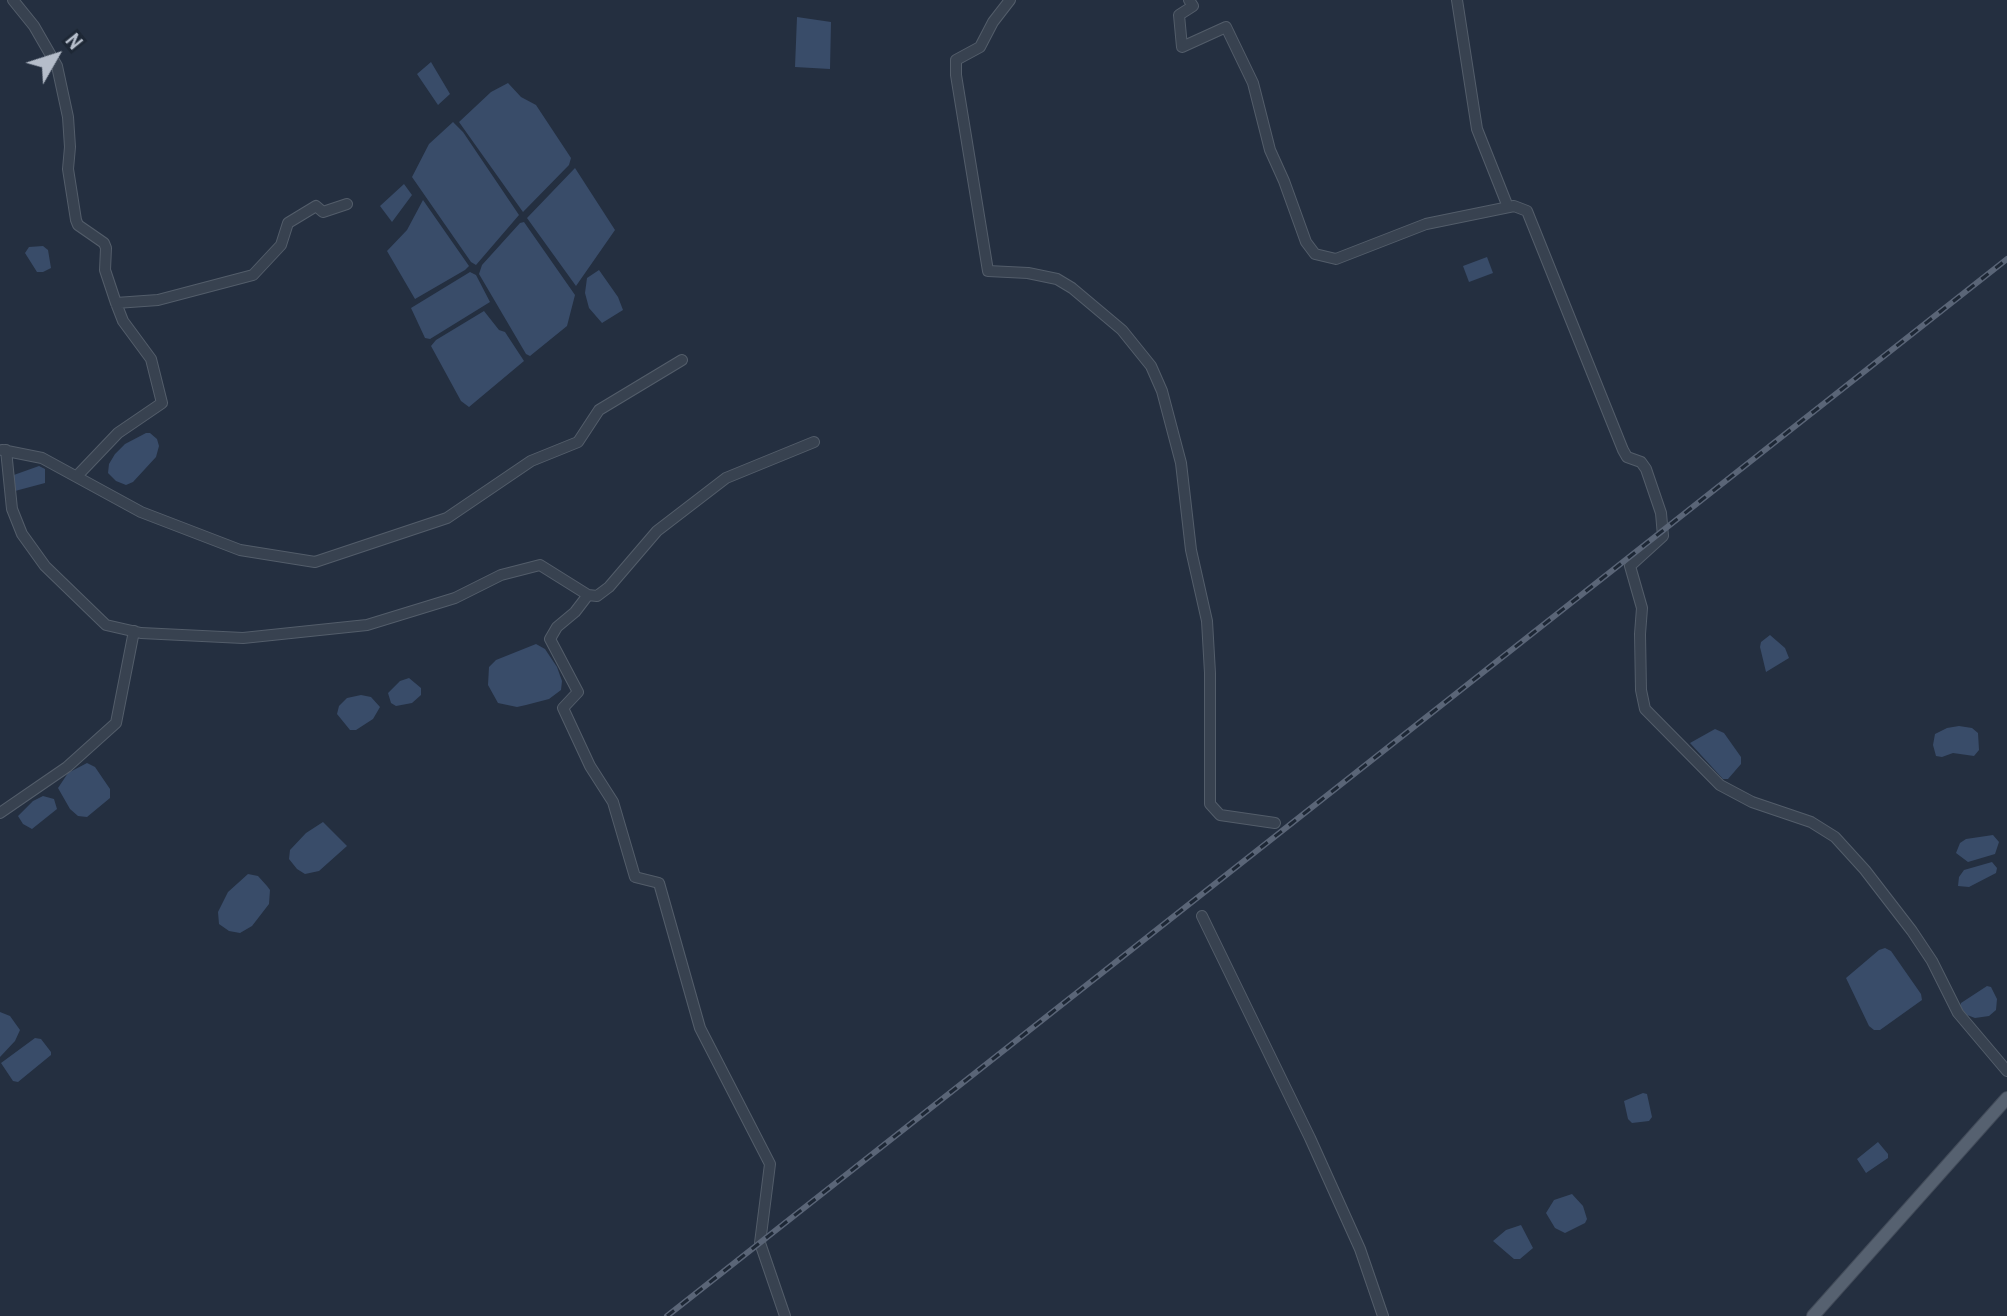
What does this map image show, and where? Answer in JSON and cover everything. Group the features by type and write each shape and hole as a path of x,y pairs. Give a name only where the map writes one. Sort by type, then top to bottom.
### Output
{"main road":[{"path":"1813,1316 2007,1098"}],"street":[{"path":"13,0 34,26 57,66 68,117 68,169 76,220 78,225 104,243 105,270 116,303 123,321 151,359 162,403 118,433 77,476"},
{"path":"1010,0 993,22 980,47 956,60 988,271 1028,273 1057,279 1122,330 1151,366 1166,402 1181,463 1191,550 1207,621 1210,804 1220,815 1275,823"},
{"path":"1189,0 1193,6 1179,15 1182,47 1226,27 1253,83 1270,150 1306,242 1315,254 1336,259 1418,226 1508,207 1524,209 1533,221 1623,450 1627,457 1641,462 1646,469 1661,513 1663,536 1630,566 1642,608 1641,690 1645,709 1720,785 1752,802 1811,822 1835,837 1912,931 1932,961 1958,1013 2007,1071"},
{"path":"1457,0 1477,129 1508,207"},
{"path":"116,303 158,300 253,275 281,245 288,223 316,206 323,212 347,204"},
{"path":"682,360 599,410 574,445 531,461 447,518 315,562 240,550 141,512 42,458 3,450 12,509 33,552 106,625 134,631 243,638 367,625 455,598 501,575 540,565 588,595 597,596 609,587 657,531 726,478 814,442"},
{"path":"588,595 575,612 557,627 550,639 578,692 562,706 590,766 613,802 635,877 659,883 700,1028 770,1164 760,1243 785,1316"},
{"path":"0,813 67,767 116,723 134,631"},
{"path":"1202,916 1310,1138 1360,1249 1383,1316"}],"water":[{"path":"797,17 831,22 830,69 795,67"},
{"path":"431,62 450,94 438,105 417,74"},
{"path":"508,83 521,97 536,105 571,158 569,165 523,212 459,122 491,92"},
{"path":"453,122 519,215 476,265 412,177 429,144"},
{"path":"575,168 615,230 576,286 527,218"},
{"path":"404,184 412,195 392,222 380,206"},
{"path":"423,200 469,266 415,299 387,251 407,230"},
{"path":"524,222 575,295 567,326 530,356 479,274 482,265"},
{"path":"43,246 48,250 51,268 37,272 25,253 29,247"},
{"path":"1487,257 1493,273 1469,282 1463,266"},
{"path":"599,270 618,297 623,310 602,323 589,308 585,293 587,278"},
{"path":"470,272 476,275 490,302 430,339 425,338 411,308"},
{"path":"484,311 499,330 505,332 524,361 469,407 461,401 431,346"},
{"path":"146,433 157,439 156,457 133,482 126,485 116,481 108,473 115,454 125,444"},
{"path":"39,466 45,469 45,483 15,491 11,476"},
{"path":"1770,635 1785,648 1789,658 1766,672 1760,647 1761,642"},
{"path":"536,644 545,649 557,667 562,681 561,690 549,699 517,707 498,703 488,685 489,667 496,660"},
{"path":"409,678 421,688 421,695 412,703 396,706 391,703 388,693 400,681"},
{"path":"361,695 371,697 380,707 373,719 356,730 350,730 337,714 339,706 347,698"},
{"path":"1959,726 1972,728 1978,733 1979,750 1974,756 1953,753 1936,756 1933,745 1935,734"},
{"path":"1715,729 1724,733 1741,757 1741,764 1728,779 1723,779 1690,743"},
{"path":"87,763 95,767 110,789 110,798 87,817 78,816 70,809 58,788 68,773"},
{"path":"43,796 54,799 57,809 32,829 23,824 18,816"},
{"path":"323,822 347,846 319,871 305,874 289,859 290,850 306,833"},
{"path":"1993,835 1999,842 1995,854 1968,862 1956,853 1960,843 1966,839"},
{"path":"1992,862 1997,868 1996,873 1969,887 1958,886 1964,870"},
{"path":"248,874 258,876 270,890 269,904 252,926 240,933 229,931 219,924 218,912 228,892"},
{"path":"1885,948 1891,951 1922,1000 1880,1030 1874,1030 1869,1026 1846,978"},
{"path":"1987,986 1991,987 1997,999 1996,1010 1989,1016 1975,1018 1967,1015 1960,1007 1961,1003"},
{"path":"0,1012 10,1016 20,1030 15,1041 0,1057"},
{"path":"35,1038 41,1039 51,1055 18,1082 13,1081 1,1063"},
{"path":"1647,1094 1652,1117 1649,1121 1632,1123 1624,1101"},
{"path":"1878,1142 1888,1158 1866,1173 1857,1159"},
{"path":"1572,1194 1583,1206 1587,1219 1565,1233 1555,1228 1546,1213 1554,1200"},
{"path":"1521,1225 1533,1248 1520,1259 1514,1259 1493,1241 1506,1230"}],"railway":[{"path":"667,1316 2007,259"}]}
